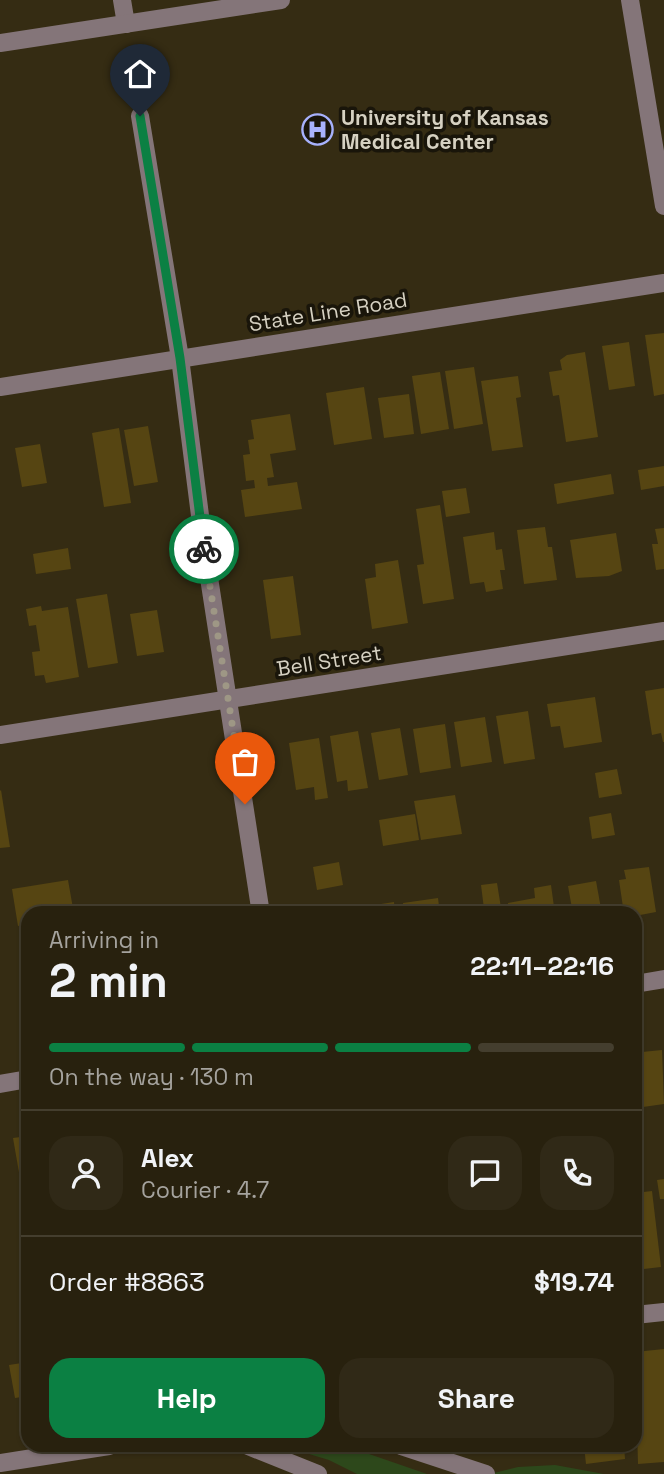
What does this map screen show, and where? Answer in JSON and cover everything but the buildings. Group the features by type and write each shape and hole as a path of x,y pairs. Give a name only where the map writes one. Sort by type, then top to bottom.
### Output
{"street":[{"path":"122,0 126,24"},
{"path":"0,44 281,0"},
{"path":"630,0 664,206"},
{"path":"140,116 180,358 202,539 260,906"},
{"name":"State Line Road","path":"0,387 664,283"},
{"name":"Bell Street","path":"0,735 664,631"},
{"path":"642,983 664,979"},
{"path":"0,1084 21,1080"},
{"path":"642,1314 664,1312"},
{"path":"0,1463 71,1452"},
{"path":"263,1452 318,1474"},
{"path":"419,1452 486,1474"}],"green space":[{"path":"302,1452 363,1452 427,1474 357,1474 329,1460"},
{"path":"555,1465 604,1474 490,1474 518,1467"}],"way so far":[{"path":"204,549 245,804"}],"place":[{"name":"University of Kansas Medical Center","path":"318,130"}],"route":[{"path":"140,116 180,358 204,549"}]}
